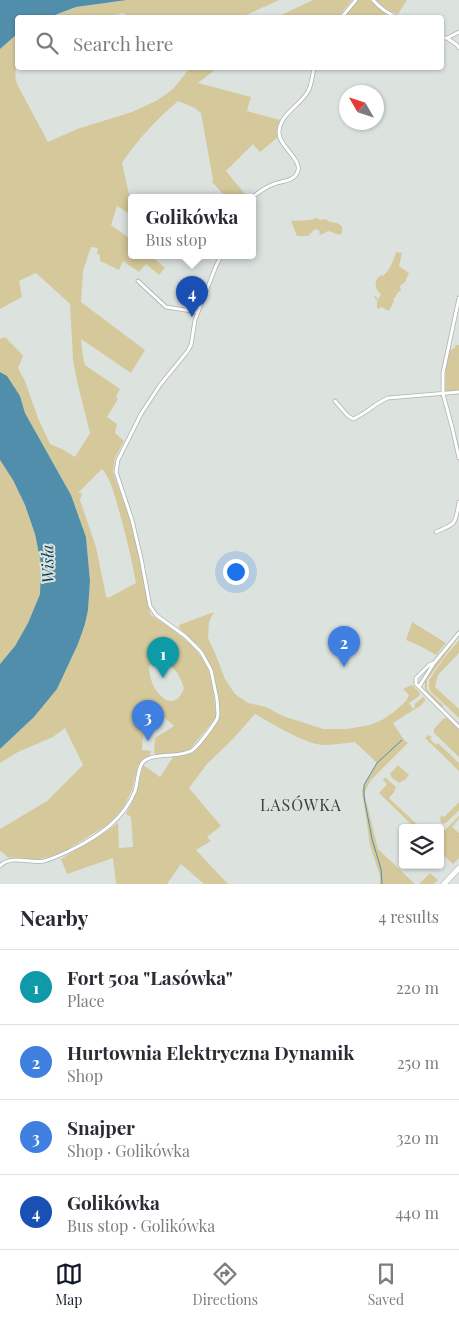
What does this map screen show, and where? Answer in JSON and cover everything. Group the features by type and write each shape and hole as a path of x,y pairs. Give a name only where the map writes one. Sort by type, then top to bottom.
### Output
{"main road":[{"path":"444,884 459,868"}],"street":[{"path":"344,15 356,0"},
{"path":"372,0 392,15"},
{"path":"459,32 447,38 459,48"},
{"path":"256,195 277,182 288,181 295,177 298,171 296,160 281,143 279,135 280,126 283,118 303,100 309,91 314,70"},
{"path":"0,866 5,861 10,860 37,862 57,857 113,824 124,810 134,792 143,762 152,757 181,754 193,750 217,719 217,699 212,670 201,652 185,636 156,615 150,606 142,558 116,472 118,460 141,414 160,385 188,352 195,320 221,259"},
{"path":"138,281 166,308 198,312"},
{"path":"459,298 444,373 443,394 459,458"},
{"path":"335,401 353,419 378,402 388,398 459,392"},
{"path":"436,532 455,522 459,502"},
{"path":"418,686 459,633"},
{"path":"434,663 429,665 416,678 418,686 459,727"}],"shaded area":[{"path":"127,0 279,0 246,15 125,15 124,13 114,15 57,15 76,7"},
{"path":"313,0 352,0 340,15 281,15"},
{"path":"358,0 370,0 386,13 385,15 346,15"},
{"path":"375,0 407,0 398,14 387,10"},
{"path":"15,36 15,74 17,84 48,142 77,129 132,112 158,100 173,89 188,70 214,70 198,83 251,97 247,111 280,120 277,138 260,152 253,144 226,171 245,194 223,194 212,182 201,113 195,108 178,101 148,130 122,163 129,194 128,213 117,206 111,225 128,237 128,259 154,259 165,268 159,275 146,264 139,272 123,261 119,270 100,261 100,255 97,254 98,248 91,247 83,271 81,302 145,350 131,373 81,339 85,365 120,389 116,397 118,399 107,417 117,424 115,433 124,441 115,458 113,472 129,517 151,615 185,639 205,663 212,682 216,715 215,719 190,749 182,752 157,755 154,753 155,738 174,726 153,707 150,721 144,723 142,750 151,751 149,757 138,765 132,790 123,808 109,824 68,849 57,855 35,860 7,857 0,851 0,829 47,801 83,765 65,728 53,737 18,752 0,763 0,749 34,717 57,689 85,624 90,581 86,537 71,495 25,413 20,396 0,372 0,339 5,337 23,356 18,368 50,444 75,457 90,433 73,360 70,304 36,273 19,281 22,297 0,309 0,49","holes":["102,469 109,479 116,500 136,583 108,598 96,547 80,500 82,493 78,493","155,662 164,662 172,667 183,684 184,689 174,701 167,700 161,696 152,682 149,666"]},
{"path":"317,218 342,226 342,233 340,235 328,231 321,235 319,234 320,231 315,229 308,236 297,236 291,221"},
{"path":"396,252 402,253 399,266 409,273 405,282 400,286 401,291 393,299 394,301 389,311 381,307 379,309 377,308 377,300 374,297 376,296 378,300 381,294 376,288 376,280 388,270"},
{"path":"455,345 459,345 459,393 445,394 446,366 450,350 455,348"},
{"path":"0,460 13,480 25,505 35,534 41,564 40,594 28,623 15,646 0,664"},
{"path":"214,612 209,622 208,638 225,679 235,694 248,703 266,707 283,716 323,729 347,729 370,725 382,720 406,701 409,695 403,689 412,685 420,693 419,696 409,703 413,709 415,704 423,697 425,698 425,701 420,706 393,723 408,743 371,780 365,791 378,849 415,884 380,884 380,876 370,845 362,791 377,763 355,742 327,745 316,744 288,732 255,714 207,764 189,788 221,826 207,837 211,841 196,850 228,884 204,884 181,864 167,884 116,884 113,858 67,874 61,859 118,823 119,848 133,847 131,817 126,814 137,791 143,765 160,777 173,757 193,753 218,721 220,710 213,670 200,647 179,628 179,625"},
{"path":"412,622 446,643 436,655 406,640"},
{"path":"459,640 459,653 438,675 435,687 459,709 459,718 431,692 429,680"},
{"path":"451,645 427,680 428,691 443,707 426,691 425,683 428,675"},
{"path":"447,718 459,730 459,757 434,733 434,729 443,719"},
{"path":"428,735 432,737 430,739 436,745 438,743 459,763 459,771 425,738"},
{"path":"398,765 409,775 399,783 390,774"},
{"path":"386,778 396,788 389,798 417,824 411,824 379,793 387,784 383,780"},
{"path":"459,802 459,810 446,823 442,824 440,821 441,815 444,817"},
{"path":"459,816 459,819 452,827 459,833 459,858 453,864 444,856 444,831"},
{"path":"430,873 438,880 434,884 419,884"}],"water":[{"path":"0,0 127,0 76,7 55,15 15,15 15,36 0,49"},
{"name":"Wisła","path":"0,372 7,376 20,396 25,413 71,495 86,537 90,581 85,624 57,689 34,717 0,749 0,664 15,646 28,623 40,594 41,564 35,534 25,505 13,480 0,460"}],"waterway":[{"path":"382,884 381,869 372,839 364,797 364,785 377,763 402,740"}],"place":[{"name":"Golikówka","path":"192,317"},
{"name":"Hurtownia Elektryczna Dynamik","path":"344,667"},
{"name":"Fort 50a \"Lasówka\"","path":"163,678"},
{"name":"Snajper","path":"148,741"}],"district":[{"name":"LASÓWKA","path":"301,804"}]}
